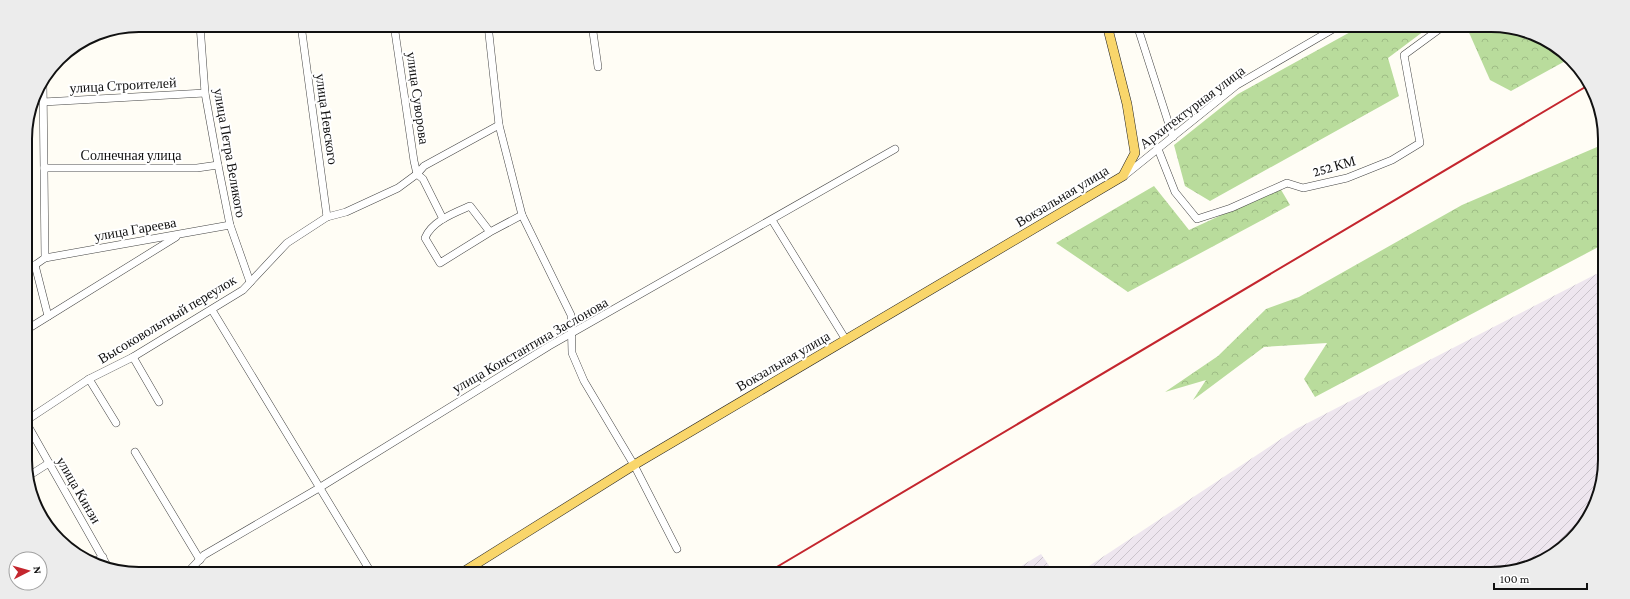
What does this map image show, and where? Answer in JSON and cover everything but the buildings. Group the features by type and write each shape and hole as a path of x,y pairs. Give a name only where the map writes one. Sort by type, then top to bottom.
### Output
{"main road":[{"path":"1109,32 1127,104 1135,153 1123,176"},
{"name":"Вокзальная улица","path":"471,567 634,465 1123,176"}],"street":[{"name":"улица Петра Великого","path":"201,32 205,93 218,165 230,225 250,282"},
{"name":"улица Невского","path":"302,32 327,217"},
{"name":"улица Суворова","path":"395,32 417,174"},
{"path":"489,32 499,125 522,215 571,316 572,353 584,381 634,465 677,549"},
{"path":"593,32 598,67"},
{"path":"1139,32 1173,138"},
{"name":"Архитектурная улица","path":"1123,176 1173,138 1237,85 1328,32"},
{"name":"252 КМ","path":"1158,149 1175,192 1197,219 1231,208 1287,183 1303,188 1347,178 1392,160 1420,143 1404,55 1436,32"},
{"path":"32,264 45,258 43,92"},
{"name":"улица Строителей","path":"43,102 205,93"},
{"name":"Высоковольтный переулок","path":"32,417 89,379 133,357 243,290 287,243 327,217 346,212 371,202 398,188 417,174 424,166 499,125"},
{"name":"улица Константина Заслонова","path":"193,567 204,555 319,488 543,350 895,149"},
{"name":"Солнечная улица","path":"44,168 196,168 218,165"},
{"path":"417,174 423,179 443,219"},
{"path":"490,232 470,206 443,219 428,231 425,238 440,263 490,232 522,215"},
{"path":"772,220 846,340"},
{"name":"улица Гареева","path":"45,258 230,225"},
{"path":"32,326 178,235"},
{"path":"35,264 48,316"},
{"path":"212,310 368,567"},
{"path":"133,357 160,402"},
{"path":"89,379 116,423"},
{"name":"улица Кинзи","path":"32,433 105,561"},
{"path":"135,452 200,560"},
{"path":"33,473 49,463"}],"shaded area":[{"path":"1598,273 1598,467 1596,481 1587,507 1580,519 1567,536 1544,553 1519,563 1498,567 1088,567 1296,429"},
{"path":"1041,554 1050,567 1020,567"}],"green space":[{"path":"1350,32 1423,32 1388,58 1399,96 1210,201 1185,186 1174,145 1238,94"},
{"path":"1469,32 1498,32 1525,38 1550,50 1564,61 1511,91 1490,80"},
{"path":"1598,147 1598,247 1315,397 1304,379 1327,343 1264,347 1193,400 1206,380 1165,392 1218,356 1266,309 1299,297 1462,205"},
{"path":"1154,186 1189,230 1280,188 1290,205 1128,292 1056,243"}],"railway":[{"path":"777,567 1584,88"}]}
